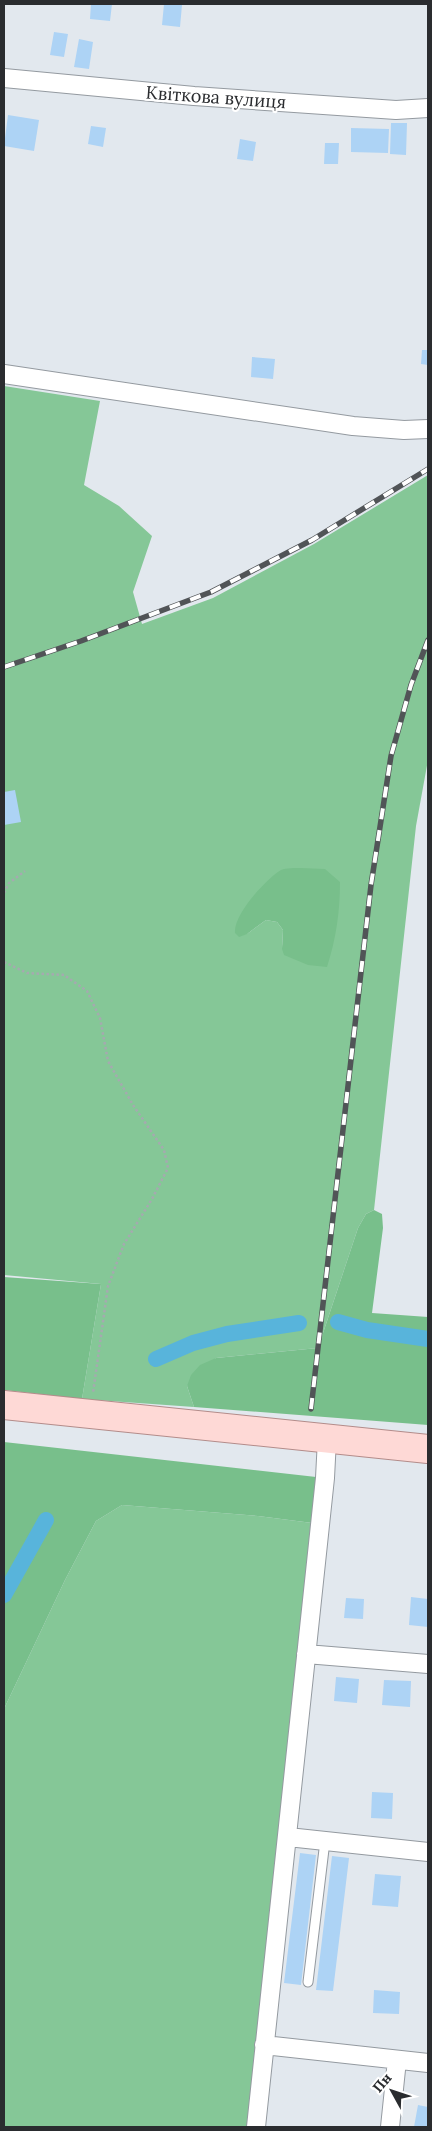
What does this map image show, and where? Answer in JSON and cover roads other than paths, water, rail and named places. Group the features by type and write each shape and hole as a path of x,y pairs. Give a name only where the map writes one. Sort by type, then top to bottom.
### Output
{"main road":[{"path":"4,1405 428,1449"}],"street":[{"name":"Квіткова вулиця","path":"4,78 222,98 396,110 428,108"},
{"path":"4,374 353,426 404,430 428,429"},
{"path":"256,2127 288,1837 325,1478 327,1439"},
{"path":"306,1654 428,1664"},
{"path":"288,1837 428,1852"},
{"path":"264,2045 428,2063"},
{"path":"390,2127 397,2060"}],"lane":[{"path":"308,1982 325,1841"}],"waterway":[{"path":"338,1322 367,1330 428,1339"},
{"path":"156,1359 193,1343 227,1334 299,1323"},
{"path":"4,1595 46,1520"}],"railway":[{"path":"4,667 81,641 211,592 312,540 428,469"},
{"path":"311,1409 371,885 391,756 411,685 428,640"}]}
